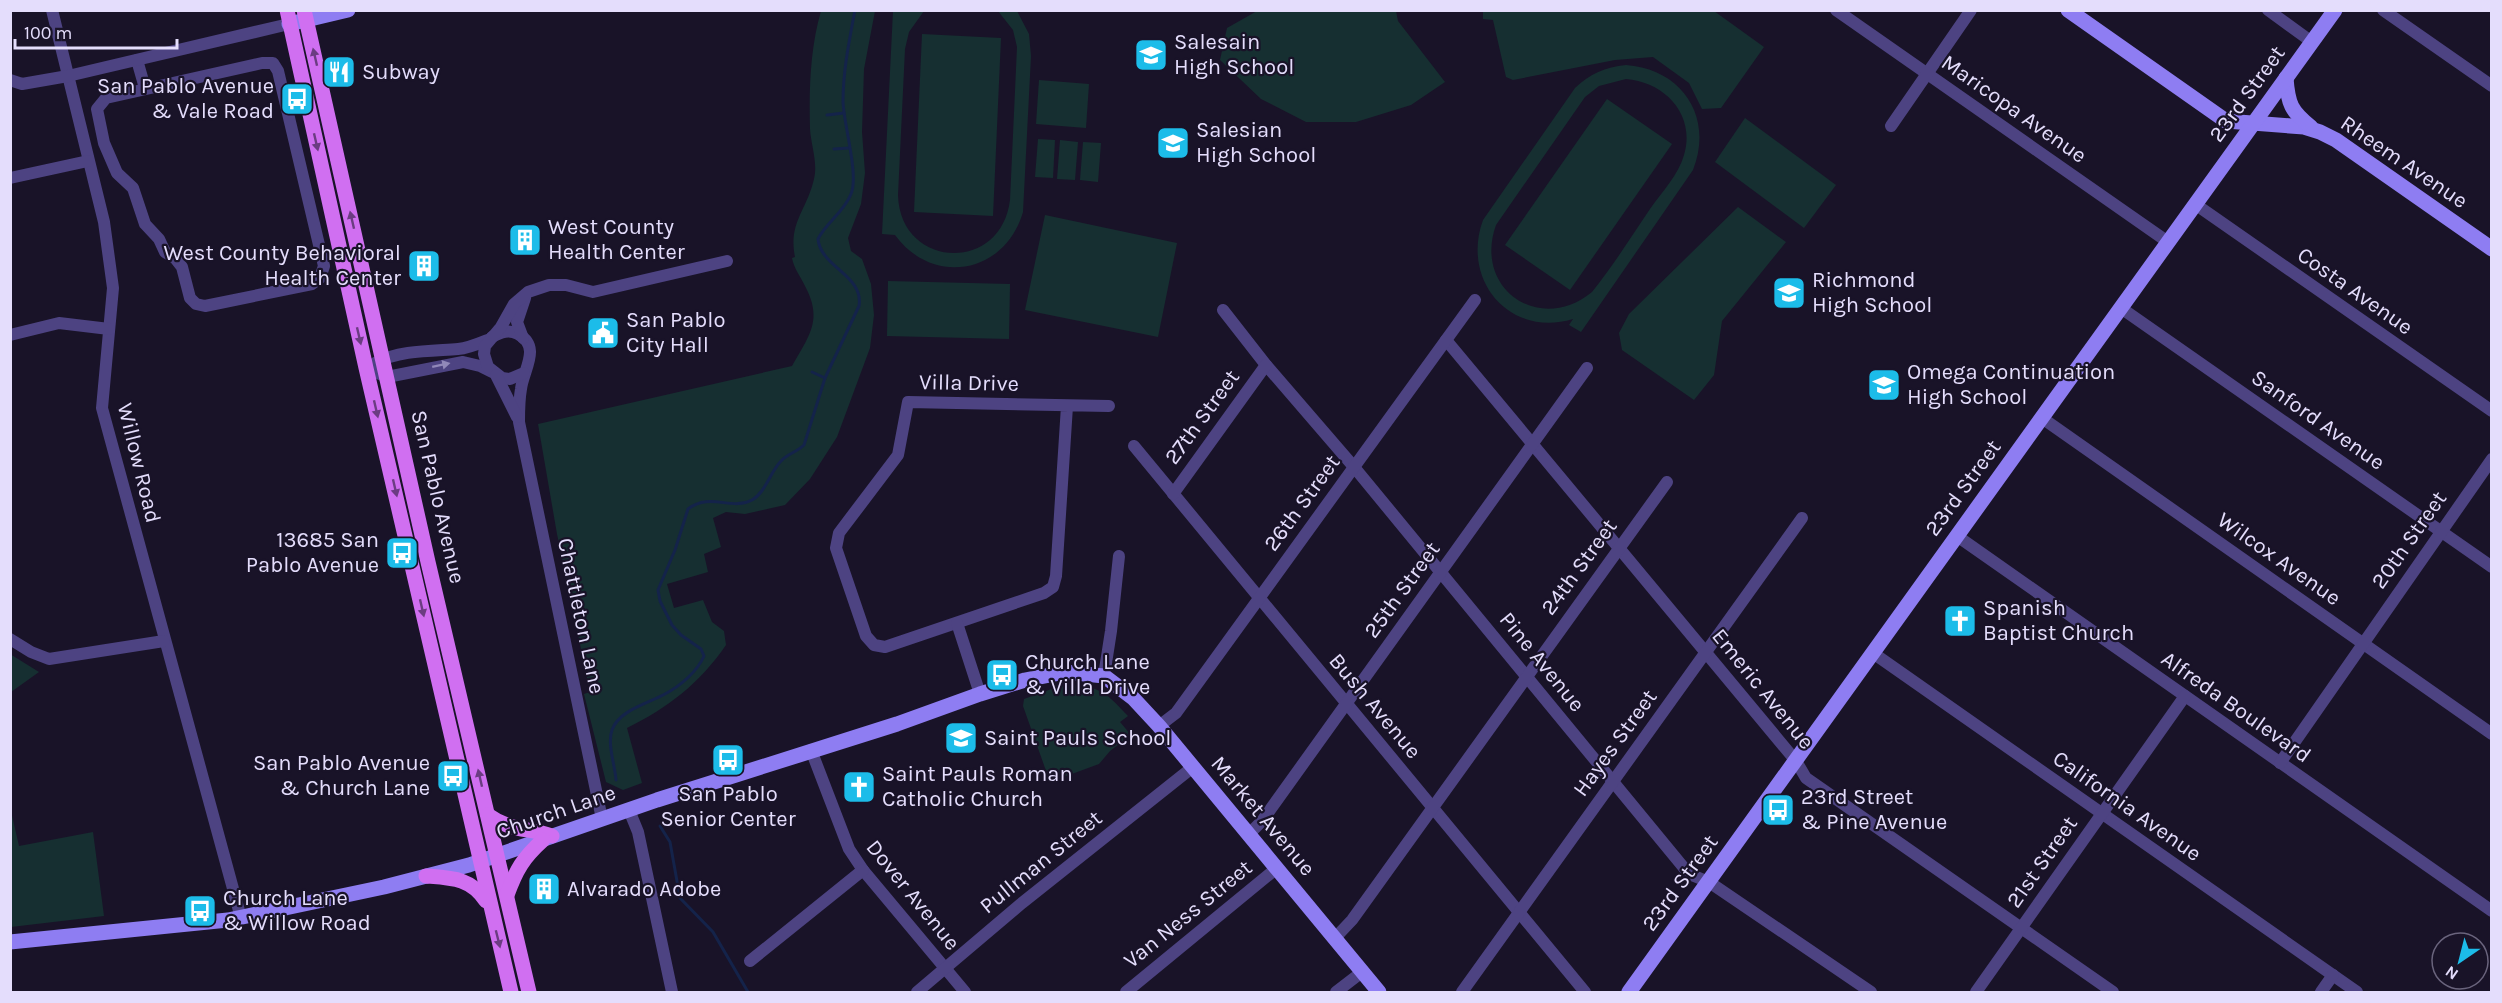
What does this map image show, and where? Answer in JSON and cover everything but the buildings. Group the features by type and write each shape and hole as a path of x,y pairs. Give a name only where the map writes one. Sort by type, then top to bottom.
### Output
{"main road":[{"name":"San Pablo Avenue","path":"305,15 428,562 529,993"},
{"name":"San Pablo Avenue","path":"288,17 366,368 511,993"},
{"path":"431,647 441,656 449,687 456,702 463,704"},
{"path":"488,814 508,828 533,830 548,838 525,857 516,870 507,895"},
{"path":"426,876 452,878 466,882 478,890 490,907"},
{"path":"507,973 519,982 522,993"}],"street":[{"name":"Willow Road","path":"52,10 104,222 113,288 102,387 102,408 241,918"},
{"path":"10,80 22,84 68,76 137,60 288,17 348,10"},
{"name":"Maricopa Avenue","path":"1836,10 2168,242"},
{"path":"1891,126 1971,10"},
{"name":"Rheem Avenue","path":"2068,10 2226,121 2314,129 2336,140 2492,249"},
{"path":"2268,10 2312,42"},
{"name":"23rd Street","path":"1629,993 2334,10"},
{"path":"2383,10 2492,86"},
{"path":"137,60 145,88"},
{"path":"262,63 273,63 278,71 324,266 320,278 312,284 205,306 196,304 190,298 182,267 175,258 165,252 159,239 145,224 133,188 117,173 104,143 97,109 106,98 145,88 262,63"},
{"path":"2286,78 2290,105 2300,118 2314,129"},
{"path":"10,178 88,161"},
{"name":"Costa Avenue","path":"2196,204 2492,411"},
{"path":"495,374 485,361 485,346 501,327 514,304 528,292 549,285 566,285 593,292 727,261"},
{"path":"523,338 517,322 518,313 528,292"},
{"name":"26th Street","path":"1159,726 1176,712 1475,300"},
{"name":"Sanford Avenue","path":"2121,308 2492,567"},
{"name":"Pine Avenue","path":"1223,310 1266,365 1354,467 1689,874 1708,882 1871,993"},
{"path":"10,335 59,323 109,329"},
{"path":"508,331 528,343 531,357 524,373 510,378 463,362 387,377 366,368 383,359 435,349 458,349 508,331"},
{"name":"Emeric Avenue","path":"1446,340 1796,761 1806,778 2113,993"},
{"name":"27th Street","path":"1173,494 1266,365"},
{"name":"25th Street","path":"1249,834 1262,821 1587,368"},
{"name":"Chattleton Lane","path":"519,422 524,373"},
{"name":"Chattleton Lane","path":"495,374 519,422 602,819"},
{"name":"Villa Drive","path":"909,402 1066,406 1056,576 1053,587 1044,593 957,623 885,647 874,645 867,636 836,548 839,533 898,455 909,402"},
{"path":"1066,406 1109,406"},
{"name":"Wilcox Avenue","path":"2042,418 2492,734"},
{"name":"Bush Avenue","path":"1134,446 1585,993"},
{"name":"20th Street","path":"2280,763 2492,459"},
{"name":"24th Street","path":"1335,938 1352,920 1667,482"},
{"name":"Hayes Street","path":"1462,993 1802,518"},
{"name":"Alfreda Boulevard","path":"1957,536 2492,910"},
{"path":"1104,676 1119,556"},
{"path":"957,623 980,694"},
{"path":"10,639 31,652 49,658 164,641"},
{"name":"California Avenue","path":"1873,653 2357,993"},
{"name":"Church Lane","path":"10,942 241,918 426,876 480,862 602,819 897,724 1025,680 1065,672 1104,676"},
{"name":"Market Avenue","path":"1104,676 1133,698 1159,726 1379,993"},
{"name":"21st Street","path":"1976,993 2185,696"},
{"name":"Dover Avenue","path":"811,750 849,849 863,870 965,993"},
{"name":"Pullman Street","path":"917,993 1022,903 1193,767"},
{"path":"629,810 638,832 672,993"},
{"name":"Van Ness Street","path":"1126,993 1277,868"},
{"path":"750,961 863,870"},
{"path":"1336,993 1362,972"},
{"path":"2320,993 2333,975"}],"green space":[{"path":"1483,10 1714,11 1764,47 1721,108 1702,109 1689,83 1653,57 1615,60 1513,80 1506,77 1493,20 1483,19"},
{"path":"821,11 875,11 864,69 862,132 865,173 861,204 848,238 851,251 862,259 871,284 874,315 870,348 837,437 810,479 785,505 745,514 726,512 713,518 721,547 704,554 708,572 667,584 674,608 703,600 712,622 724,631 726,645 694,683 670,703 627,728 642,783 623,790 606,782 584,694 590,692 557,534 538,424 792,366 808,337 813,320 811,300 792,258 795,257 796,226 811,190 815,173 810,129 810,84 814,40"},
{"path":"893,11 924,11 909,32 905,49 898,195 903,219 915,237 932,249 951,253 971,250 989,241 1003,224 1010,200 1017,47 1013,30 998,11 1017,11 1029,34 1031,56 1023,212 1014,233 1001,249 985,260 966,266 947,267 928,262 911,251 895,235 882,234"},
{"path":"1257,11 1396,11 1398,21 1445,82 1411,105 1356,122 1306,122 1261,99 1220,60 1227,28"},
{"path":"922,34 1001,38 993,216 914,212"},
{"path":"1618,66 1646,68 1663,76 1677,86 1688,99 1696,115 1699,132 1698,150 1693,170 1581,332 1569,325 1573,319 1550,323 1529,320 1511,312 1496,299 1485,283 1479,263 1478,242 1483,220 1575,88 1598,72","holes":["1626,79 1640,81 1665,94 1681,114 1687,140 1678,169 1592,292 1572,304 1552,309 1533,307 1516,299 1503,286 1494,269 1491,248 1496,225 1585,97 1599,86"]},
{"path":"1039,80 1089,84 1086,128 1036,124"},
{"path":"1607,99 1672,144 1570,290 1505,245"},
{"path":"1745,118 1836,185 1804,228 1715,162"},
{"path":"1038,139 1055,140 1053,178 1035,177"},
{"path":"1060,140 1078,142 1075,180 1057,179"},
{"path":"1083,142 1101,143 1098,182 1080,180"},
{"path":"1738,207 1786,242 1722,321 1714,375 1694,400 1622,350 1619,333 1629,314"},
{"path":"1045,215 1177,243 1158,337 1025,310"},
{"path":"888,281 1010,284 1009,339 887,336"},
{"path":"10,654 39,672 11,692 10,692"},
{"path":"1073,685 1098,690 1109,697 1128,716 1120,722 1131,735 1110,751 1099,764 1050,782 1023,706 1024,699 1057,687"},
{"path":"11,811 19,846 93,832 104,916 11,927"}],"waterway":[{"path":"616,780 610,742 616,723 628,712 682,683 693,673 704,656 701,649 681,635 672,625 660,601 658,590 675,550 688,509 704,502 737,504 752,500 761,492 781,461 804,445 825,378 859,306 859,295 855,287 826,257 818,239 848,200 853,186 843,90 855,10"},
{"path":"827,115 844,113"},
{"path":"834,149 849,148"},
{"path":"812,372 825,378"},
{"path":"660,826 670,842 680,898 713,932 748,992"}],"place":[{"name":"Salesain High School","path":"1151,55"},
{"name":"Subway","path":"339,72"},
{"name":"San Pablo Avenue & Vale Road","path":"297,99"},
{"name":"Salesian High School","path":"1173,143"},
{"name":"West County Health Center","path":"525,240"},
{"name":"West County Behavioral Health Center","path":"424,266"},
{"name":"Richmond High School","path":"1789,293"},
{"name":"San Pablo City Hall","path":"603,333"},
{"name":"Omega Continuation High School","path":"1884,385"},
{"name":"13685 San Pablo Avenue","path":"402,553"},
{"name":"Spanish Baptist Church","path":"1960,621"},
{"name":"Church Lane & Villa Drive","path":"1002,675"},
{"name":"Saint Pauls School","path":"961,738"},
{"name":"San Pablo Senior Center","path":"728,760"},
{"name":"San Pablo Avenue & Church Lane","path":"453,776"},
{"name":"Saint Pauls Roman Catholic Church","path":"859,787"},
{"name":"23rd Street & Pine Avenue","path":"1778,810"},
{"name":"Alvarado Adobe","path":"544,889"},
{"name":"Church Lane & Willow Road","path":"200,911"}]}
